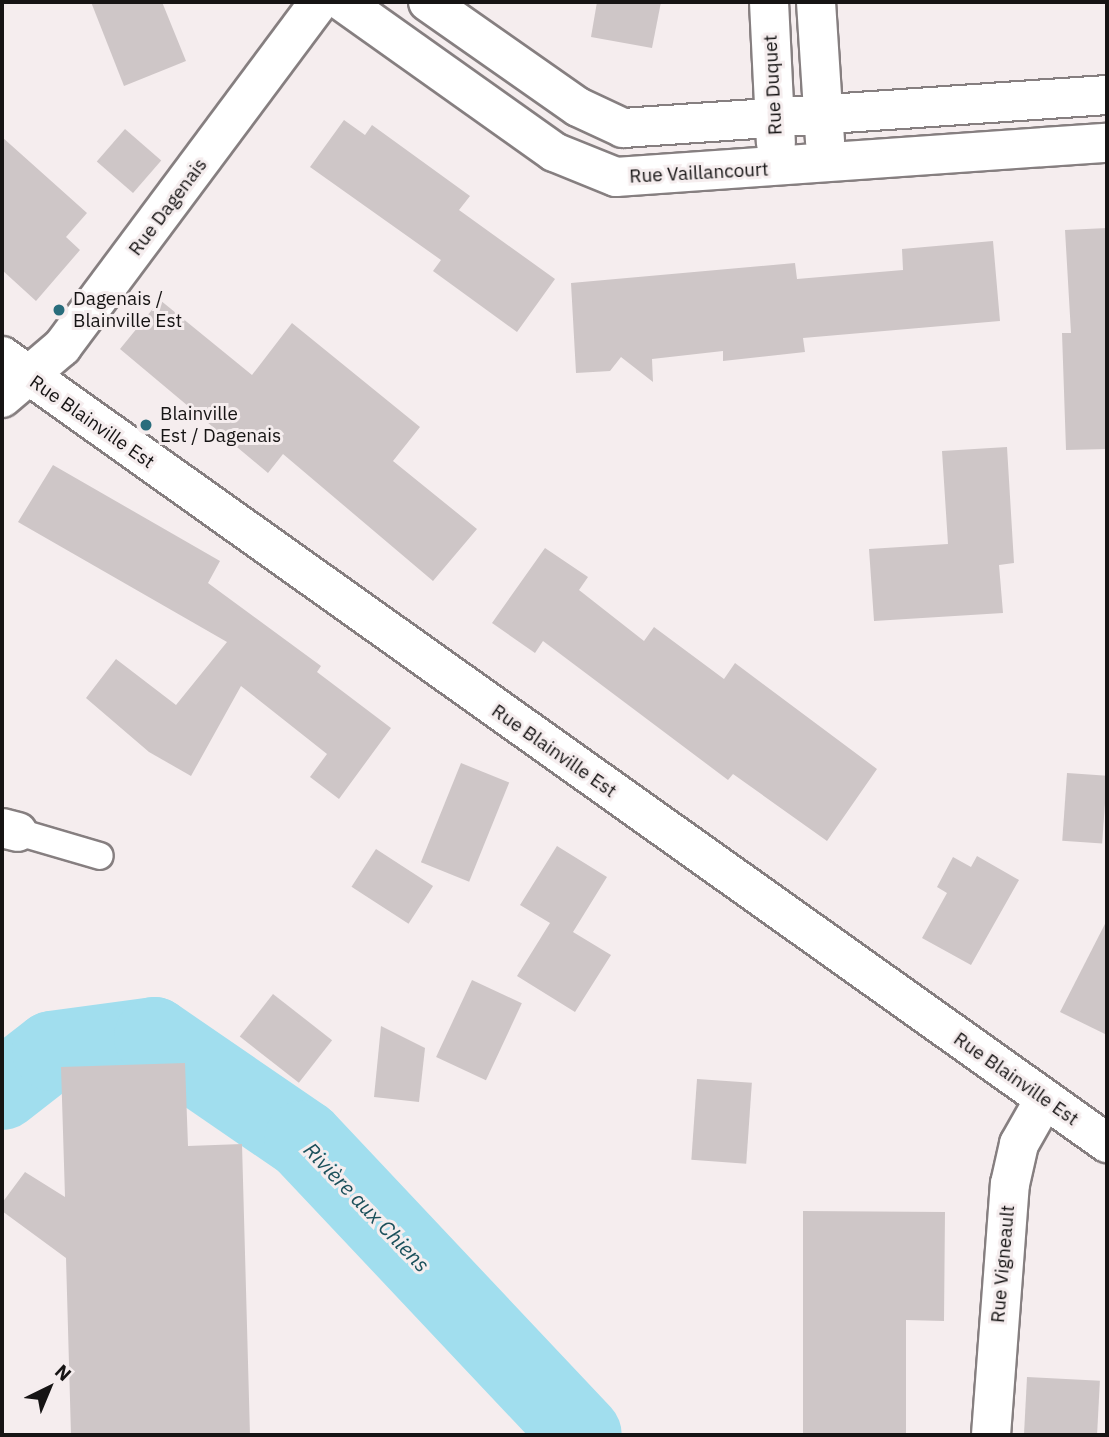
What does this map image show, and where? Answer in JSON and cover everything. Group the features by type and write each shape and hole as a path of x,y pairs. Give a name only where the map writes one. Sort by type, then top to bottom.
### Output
{"street":[{"name":"Rue Dagenais","path":"11,377 62,347 319,2"},
{"name":"Rue Vaillancourt","path":"343,2 554,152 596,172 645,179 1107,143"},
{"path":"428,2 578,107 623,128 1107,95"},
{"name":"Rue Duquet","path":"769,2 777,168"},
{"path":"816,2 827,165"},
{"name":"Rue Blainville Est","path":"11,377 1107,1143"},
{"name":"Rue Vigneault","path":"990,1435 1010,1184 1019,1144 1044,1100"}],"lane":[{"path":"10,830 100,856"}],"building":[{"path":"91,2 162,2 186,61 124,86"},
{"path":"597,2 661,2 652,48 591,37"},
{"path":"344,120 365,135 372,125 470,196 459,210 555,279 517,332 433,271 441,260 310,167"},
{"path":"125,129 161,160 133,193 97,161"},
{"path":"2,137 87,213 66,237 80,250 36,301 2,270"},
{"path":"1107,228 1107,449 1066,450 1062,333 1071,333 1065,230"},
{"path":"993,241 1000,321 803,338 805,352 723,361 723,351 652,359 653,382 621,357 610,371 576,373 571,283 795,263 797,279 903,270 902,249"},
{"path":"160,300 252,375 292,323 420,427 393,461 477,529 433,581 283,454 268,473 120,349"},
{"path":"1007,447 1014,563 999,565 1003,613 874,621 869,549 948,544 942,451"},
{"path":"53,465 220,561 208,583 321,666 317,672 391,728 339,799 310,777 327,754 241,686 191,776 149,752 86,698 116,659 176,705 227,642 18,522"},
{"path":"545,548 588,577 579,590 644,641 654,627 724,679 735,663 877,769 827,841 733,774 728,780 543,641 535,653 492,623"},
{"path":"461,763 509,782 469,882 421,862"},
{"path":"1067,773 1107,776 1102,844 1062,841"},
{"path":"557,846 607,877 573,932 611,955 575,1012 517,976 550,923 520,905"},
{"path":"376,849 433,886 409,924 351,887"},
{"path":"977,856 1019,880 971,965 922,938 947,893 937,887 953,857 971,867"},
{"path":"1107,920 1107,1035 1060,1012"},
{"path":"472,980 522,1003 486,1080 436,1057"},
{"path":"273,994 332,1040 299,1083 240,1037"},
{"path":"381,1026 425,1048 419,1102 374,1097"},
{"path":"185,1063 188,1146 242,1144 250,1435 71,1435 66,1258 2,1211 2,1203 25,1172 65,1197 61,1067"},
{"path":"697,1079 752,1083 746,1164 691,1160"},
{"path":"803,1211 945,1212 944,1321 906,1320 906,1435 803,1435"},
{"path":"1027,1377 1100,1381 1097,1435 1024,1435"}],"waterway":[{"name":"Rivière aux Chiens","path":"2,1090 52,1051 154,1037 304,1140 582,1435"}],"place":[{"name":"Dagenais / Blainville Est","path":"59,310"},
{"name":"Blainville Est / Dagenais","path":"146,425"}]}
